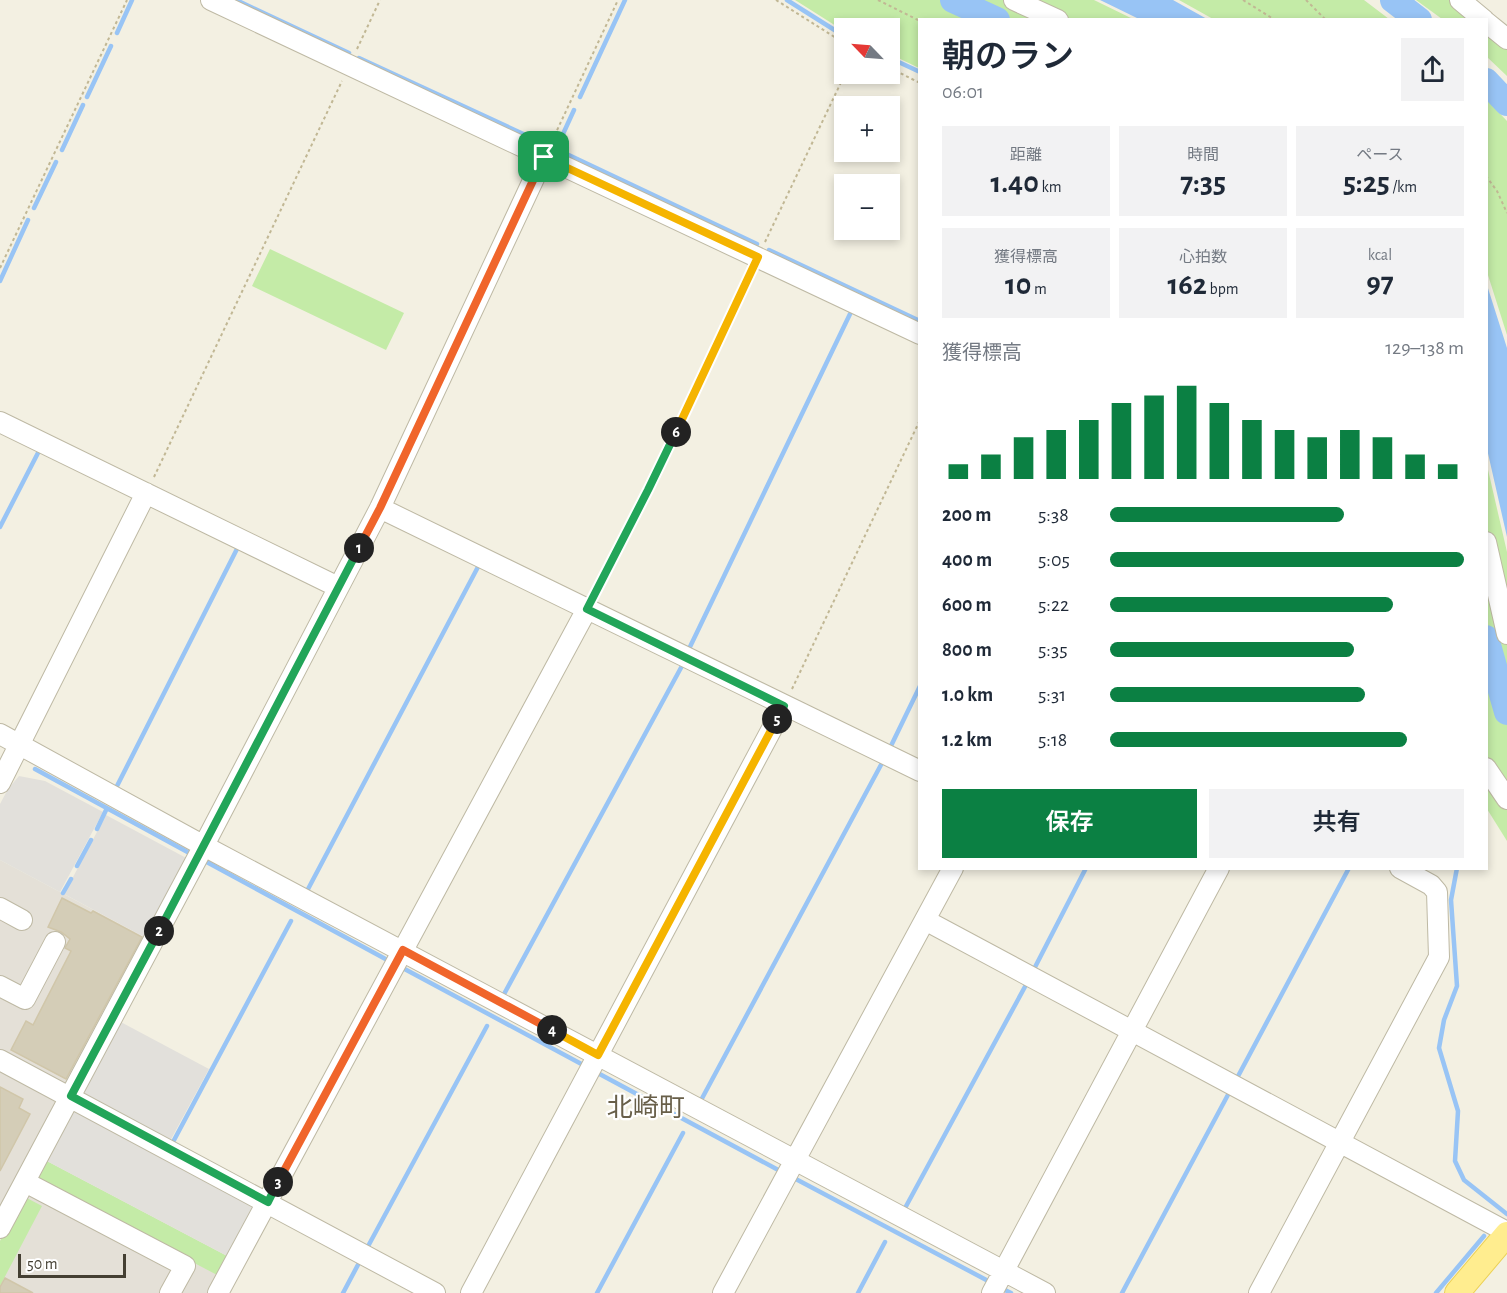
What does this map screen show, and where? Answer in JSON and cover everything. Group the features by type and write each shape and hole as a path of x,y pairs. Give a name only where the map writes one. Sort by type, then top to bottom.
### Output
{"main road":[{"path":"1457,1293 1507,1233"}],"street":[{"path":"211,0 918,333"},
{"path":"1014,0 1054,18"},
{"path":"1460,0 1481,18"},
{"path":"1488,23 1507,39"},
{"path":"0,1228 200,853 380,508 544,157"},
{"path":"0,422 338,587"},
{"path":"0,783 21,746 146,493"},
{"path":"380,508 918,770"},
{"path":"1488,551 1507,634"},
{"path":"218,1293 587,609"},
{"path":"471,1293 784,706"},
{"path":"0,734 200,853 998,1281 1045,1293"},
{"path":"1488,771 1507,799"},
{"path":"723,1293 952,870"},
{"path":"998,1281 1218,870"},
{"path":"1259,1293 1439,957 1437,892 1431,885 1404,870"},
{"path":"0,908 22,920"},
{"path":"925,920 1507,1233"},
{"path":"0,986 25,999 55,942"},
{"path":"0,1060 435,1293"},
{"path":"25,1182 185,1266 171,1293"}],"path":[{"path":"0,268 127,0"},
{"path":"146,493 380,0"},
{"path":"544,157 618,0"},
{"path":"776,0 834,37"},
{"path":"878,0 918,20"},
{"path":"1243,0 1272,18"},
{"path":"1306,0 1324,18"},
{"path":"900,73 918,82"},
{"path":"587,609 648,490 840,84"},
{"path":"1488,179 1497,191 1507,213"},
{"path":"784,706 918,424"}],"shaded area":[{"path":"19,776 45,781 103,812 60,892 0,860 0,804 8,789"},
{"path":"106,815 190,860 148,939 64,894"},
{"path":"0,860 148,939 69,1089 0,1052"},
{"path":"117,1020 209,1069 170,1141 83,1093"},
{"path":"0,1067 58,1102 0,1212"},
{"path":"70,1108 256,1206 229,1257 43,1159"},
{"path":"43,1159 229,1257 211,1293 0,1293 0,1241"}],"green space":[{"path":"795,0 1094,0 1131,18 918,18 918,68 900,59 900,18 834,18 834,25"},
{"path":"1179,0 1364,0 1388,18 1211,18"},
{"path":"1416,0 1454,0 1476,18 1441,18"},
{"path":"1488,30 1507,46 1507,76 1488,58"},
{"path":"1488,101 1507,121 1507,335 1488,275"},
{"path":"270,249 404,313 386,350 252,286"},
{"path":"1488,470 1507,552 1507,841 1488,811"},
{"path":"43,1159 229,1257 219,1276 33,1178"},
{"path":"23,1196 42,1206 0,1286 0,1241"}],"water":[{"path":"1100,0 1173,0 1205,18 1137,18"},
{"path":"1488,288 1507,348 1507,537 1488,453"}],"building":[{"path":"62,898 91,913 93,911 142,937 66,1079 11,1050 26,1021 33,1025 71,951 65,948 70,939 61,932 48,927"},
{"path":"0,1087 23,1099 19,1108 30,1114 0,1171"},
{"path":"5,1278 33,1293 0,1293 0,1287"}],"waterway":[{"path":"117,33 132,0"},
{"path":"236,0 349,53"},
{"path":"580,97 625,0"},
{"path":"787,0 834,30"},
{"path":"953,0 993,18"},
{"path":"1393,0 1416,18"},
{"path":"87,97 111,46"},
{"path":"359,58 545,144"},
{"path":"900,63 918,71"},
{"path":"1488,83 1507,103"},
{"path":"62,150 83,105"},
{"path":"563,134 574,110"},
{"path":"557,146 556,149 757,244"},
{"path":"34,208 56,162"},
{"path":"0,281 28,220"},
{"path":"769,250 918,320"},
{"path":"688,651 850,314"},
{"path":"0,527 40,449"},
{"path":"116,788 239,545"},
{"path":"307,891 479,565 477,564"},
{"path":"1488,645 1507,712"},
{"path":"503,996 683,664"},
{"path":"889,750 918,690"},
{"path":"699,1104 882,763"},
{"path":"35,769 193,855"},
{"path":"97,829 107,808"},
{"path":"77,866 91,840"},
{"path":"203,860 391,962"},
{"path":"1033,971 1085,870"},
{"path":"1236,1080 1348,870"},
{"path":"1457,870 1451,900 1457,986 1444,1020 1439,1048 1458,1111 1455,1161 1464,1180 1507,1214"},
{"path":"63,893 71,879"},
{"path":"173,1142 291,921"},
{"path":"399,966 587,1067"},
{"path":"904,1210 1027,983"},
{"path":"366,1250 487,1026"},
{"path":"594,1071 782,1172"},
{"path":"1122,1293 1230,1091"},
{"path":"597,1293 683,1133"},
{"path":"792,1177 992,1283"},
{"path":"1436,1293 1484,1236"},
{"path":"858,1293 885,1242"},
{"path":"343,1293 360,1261"},
{"path":"999,1287 1011,1293"}],"district":[{"name":"北崎町","path":"646,1107"}],"route":[{"path":"544,157 758,257 648,490 587,609 784,706 598,1055 403,950 268,1202 71,1096 380,508 544,157"}]}
